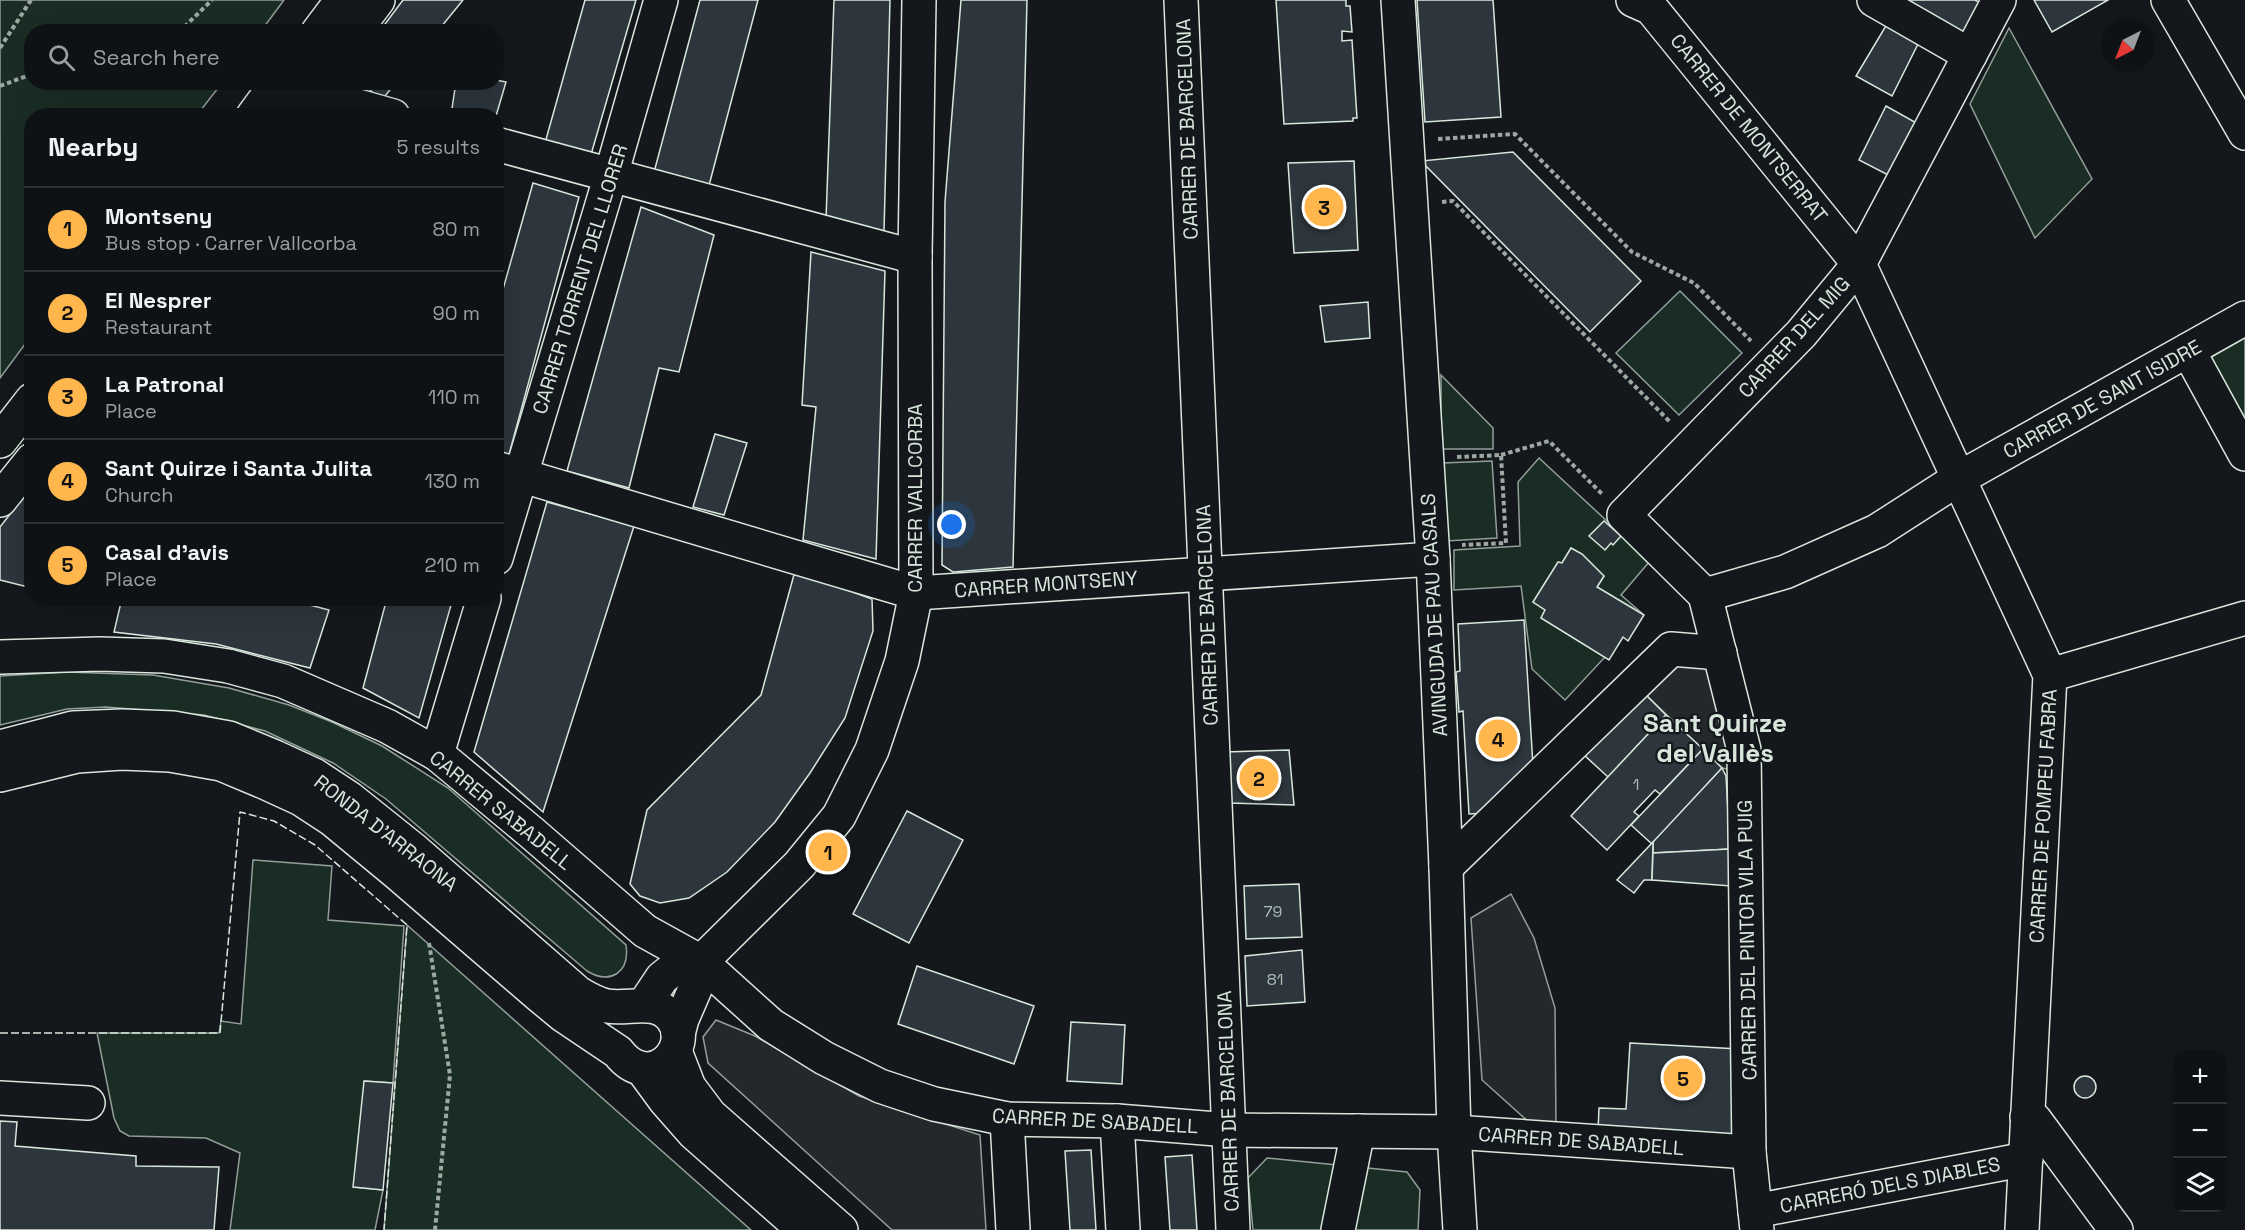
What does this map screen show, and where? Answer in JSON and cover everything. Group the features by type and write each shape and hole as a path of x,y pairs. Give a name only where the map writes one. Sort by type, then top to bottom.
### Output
{"street":[{"path":"324,24 342,0"},
{"path":"360,24 378,0"},
{"name":"CARRER TORRENT DEL LLORER","path":"504,505 509,472 611,175 661,0"},
{"name":"CARRER VALLCORBA","path":"639,1006 662,978 677,966 701,962 799,865 839,816 872,750 902,661 916,593 915,257 919,0"},
{"name":"CARRER DE BARCELONA","path":"1181,0 1233,1230"},
{"name":"AVINGUDA DE PAU CASALS","path":"1398,0 1432,553 1446,867 1454,1132 1460,1230"},
{"name":"CARRER DE MONTSERRAT","path":"1633,0 1651,8 1859,264"},
{"path":"1874,0 1970,55"},
{"name":"CARRER DEL MIG","path":"1624,515 1801,334 1859,264 1999,0"},
{"path":"2168,0 2245,133"},
{"path":"269,108 298,93 360,108"},
{"path":"504,146 915,257"},
{"name":"CARRER DE POMPEU FABRA","path":"1859,264 2050,675 2022,1230"},
{"name":"CARRER DE SANT ISIDRE","path":"1705,595 1785,572 1877,531 1958,479 2245,318"},
{"path":"2188,350 2245,454"},
{"path":"0,441 24,410"},
{"path":"0,500 24,470"},
{"name":"CARRER MONTSENY","path":"509,472 916,593 1205,574 1432,553"},
{"path":"1624,515 1705,595"},
{"name":"CARRER DEL PINTOR VILA PUIG","path":"1705,595 1744,750 1749,1152 1756,1221"},
{"path":"437,754 482,606"},
{"path":"2050,675 2245,618"},
{"path":"1446,867 1671,649 1720,653"},
{"name":"CARRER SABADELL","path":"0,657 99,654 164,656 228,666 282,681 331,701 387,726 437,754 645,931 701,962"},
{"name":"RONDA D'ARRAONA","path":"0,747 73,728 173,728 229,738 314,775 349,798 414,850 578,993 602,1005 661,1008 672,1017 689,1087 710,1115 841,1230"},
{"name":"RONDA D'ARRAONA","path":"0,775 77,756 122,753 170,755 221,764 301,799 333,820 396,872 555,1009 630,1061 694,1133 804,1230"},
{"path":"639,1006 625,1012 617,1023 614,1041 630,1061 655,1068 668,1060 677,1042 682,1019 698,982 701,962"},
{"name":"CARRER DE SABADELL","path":"701,962 771,1025 824,1058 880,1086 934,1104 1007,1119 1117,1122 1229,1130 1454,1132 1749,1152"},
{"path":"0,1098 88,1103"},
{"path":"2027,1117 2035,1120 2116,1230"},
{"path":"1007,1119 1013,1230"},
{"path":"1117,1122 1122,1230"},
{"path":"1338,1230 1358,1131"},
{"name":"CARRERÓ DELS DIABLES","path":"1756,1221 2026,1159"}],"path":[{"path":"0,48 31,0"},
{"path":"187,24 212,0"},
{"path":"0,86 24,77"},
{"path":"1407,141 1515,134 1632,252 1694,283 1773,362"},
{"path":"1411,204 1453,201 1693,445"},
{"path":"1426,458 1501,455 1549,441 1624,515"},
{"path":"1432,553 1506,543 1501,455"},
{"path":"428,934 450,1075 435,1230"}],"green space":[{"path":"0,0 284,0 266,24 24,24 24,90 217,90 202,108 24,108 24,345 0,378"},
{"path":"2009,28 2092,179 2035,238 1970,104"},
{"path":"1680,291 1742,353 1679,415 1616,353"},
{"path":"2245,338 2245,433 2206,360"},
{"path":"1441,375 1493,428 1493,449 1441,449"},
{"path":"1539,458 1650,561 1621,595 1644,615 1597,587 1604,576 1582,554 1571,548 1562,563 1558,562 1533,602 1545,610 1541,618 1605,657 1565,700 1532,669 1521,586 1454,590 1454,550 1520,546 1518,482"},
{"path":"1492,461 1497,538 1446,541 1442,463"},
{"path":"66,672 153,675 229,688 289,705 382,746 448,788 626,945 625,963 617,974 611,976 603,977 587,971 386,799 333,763 265,731 204,715 106,707 67,709 0,725 0,676"},
{"path":"253,860 332,866 328,920 404,926 393,1083 365,1081 354,1187 383,1190 375,1230 230,1230 240,1153 206,1138 129,1136 120,1131 114,1118 97,1033 219,1033 221,1021 241,1024"},
{"path":"407,925 751,1230 384,1230"},
{"path":"1267,1158 1407,1172 1420,1190 1418,1230 1253,1230 1248,1178"}],"shaded area":[{"path":"1678,662 1709,667 1733,770 1722,768 1643,692"},
{"path":"1511,894 1534,938 1555,1008 1556,1126 1530,1123 1482,1080 1471,918"},
{"path":"716,1020 755,1036 859,1096 980,1135 986,1230 892,1230 708,1063 703,1037"}],"building":[{"path":"403,0 463,0 444,24 385,24"},
{"path":"585,0 636,0 590,158 545,143"},
{"path":"700,0 758,0 707,193 653,176"},
{"path":"834,0 890,0 884,231 826,219"},
{"path":"961,0 1027,0 1013,567 953,572 942,565 945,202"},
{"path":"1276,0 1346,0 1346,6 1350,6 1352,32 1342,31 1342,41 1352,40 1357,118 1353,118 1353,121 1284,124"},
{"path":"1417,0 1493,0 1501,117 1425,122"},
{"path":"1895,0 1975,0 1983,4 1960,46"},
{"path":"2034,0 2108,0 2052,32"},
{"path":"1887,24 1919,42 1892,96 1856,76"},
{"path":"370,90 390,90 382,100"},
{"path":"455,90 504,90 498,108 452,108"},
{"path":"1886,106 1920,125 1892,177 1859,160"},
{"path":"1513,152 1641,281 1590,332 1421,161"},
{"path":"1354,161 1358,250 1294,253 1288,163"},
{"path":"533,183 579,197 508,458 504,457 504,286"},
{"path":"641,207 714,235 679,372 659,368 629,488 567,471"},
{"path":"811,252 885,271 876,559 803,540 816,407 802,405"},
{"path":"1368,302 1370,338 1325,342 1320,306"},
{"path":"715,434 747,443 724,515 693,507"},
{"path":"24,496 24,586 0,580 0,527"},
{"path":"547,502 634,526 543,812 474,752"},
{"path":"1604,521 1621,536 1605,550 1589,536"},
{"path":"1571,548 1582,554 1604,576 1597,587 1644,615 1628,641 1623,637 1609,660 1541,618 1545,610 1533,602 1558,562 1562,563"},
{"path":"795,571 872,599 873,631 845,718 775,822 727,872 689,898 660,903 640,896 630,884 647,810 761,695"},
{"path":"120,606 314,606 329,610 310,668 216,644 114,632"},
{"path":"385,606 451,606 419,718 363,688"},
{"path":"1524,620 1533,766 1488,813 1469,814 1463,711 1459,712 1456,672 1460,671 1458,624"},
{"path":"1643,692 1666,715 1608,777 1584,755"},
{"path":"1666,715 1703,749 1660,794 1655,790 1634,812 1639,816 1607,850 1571,816"},
{"path":"1703,749 1722,768 1652,844 1631,825"},
{"path":"1289,750 1294,805 1228,803 1225,752"},
{"path":"1722,768 1726,776 1730,849 1653,853 1653,842"},
{"path":"907,811 963,840 909,943 853,914"},
{"path":"1653,842 1652,880 1644,880 1634,893 1617,880"},
{"path":"1730,849 1731,886 1652,880 1653,853"},
{"path":"1299,884 1302,937 1246,939 1244,886"},
{"path":"1302,950 1305,1002 1247,1006 1245,956"},
{"path":"917,966 1034,1006 1014,1064 898,1024"},
{"path":"1071,1022 1125,1025 1122,1084 1067,1081"},
{"path":"1630,1043 1739,1049 1735,1138 1598,1131 1599,1108 1626,1109"},
{"path":"2085,1076 2093,1079 2096,1087 2093,1095 2085,1098 2077,1095 2074,1087 2077,1079"},
{"path":"364,1081 393,1083 383,1190 353,1187"},
{"path":"0,1121 17,1122 15,1146 136,1156 136,1166 219,1167 214,1230 0,1230"},
{"path":"1091,1150 1096,1230 1070,1230 1065,1151"},
{"path":"1192,1155 1197,1230 1170,1230 1165,1157"}],"fence":[{"path":"0,1033 220,1033 240,812 274,821 315,845 407,925 384,1230"}],"place":[{"name":"La Patronal","path":"1324,207"},
{"name":"Sant Quirze i Santa Julita","path":"1498,739"},
{"name":"El Nesprer","path":"1259,778"},
{"name":"Montseny","path":"828,852"},
{"name":"Casal d'avis","path":"1683,1078"}],"district":[{"name":"Sant Quirze del Vallès","path":"1715,738"}]}
